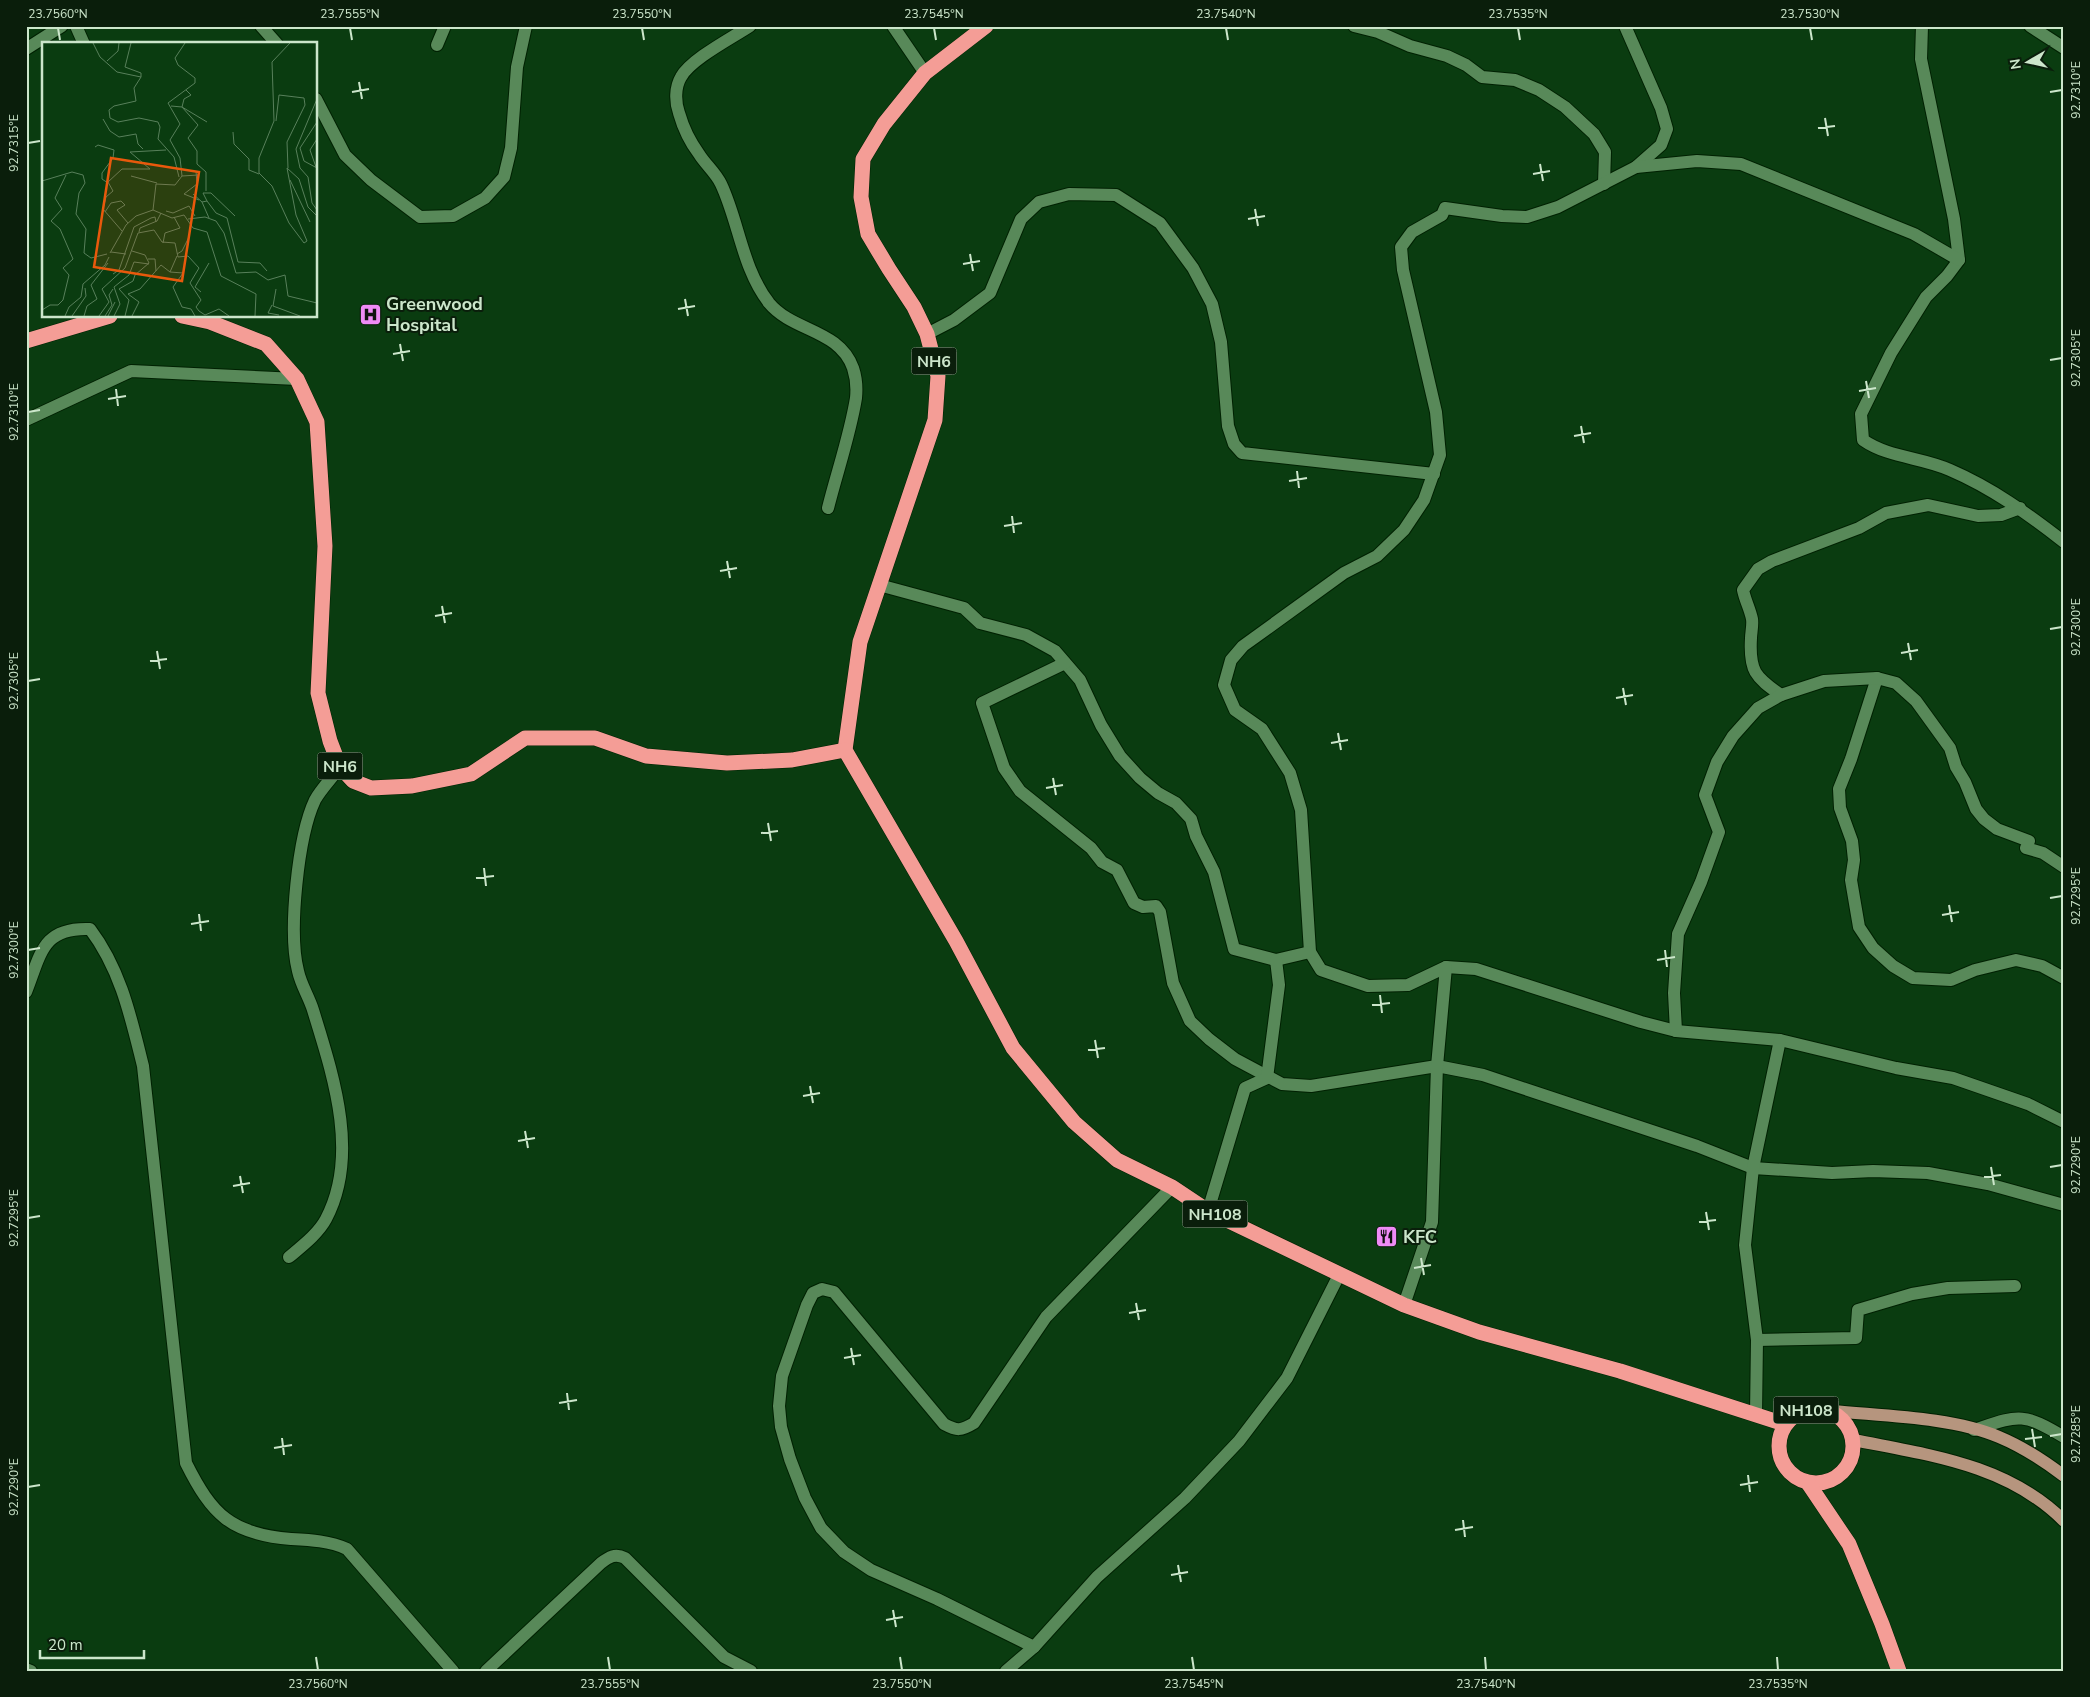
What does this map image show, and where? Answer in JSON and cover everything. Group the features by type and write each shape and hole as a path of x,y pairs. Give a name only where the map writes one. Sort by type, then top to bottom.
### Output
{"highway":[{"name":"NH6","path":"191,318 210,322 266,344 297,379 317,422 325,546 318,693 330,741 340,767 353,781 371,788 412,786 471,774 525,738 596,738 646,756 727,763 792,760 845,750 860,642 935,420 938,376 927,334 914,308 868,234 861,197 863,159 884,124 925,72 986,26"},
{"path":"26,341 103,318"},
{"name":"NH108","path":"845,750 956,941 1013,1048 1074,1122 1117,1160 1172,1186 1208,1211 1404,1304 1479,1332 1610,1369 1784,1424"},
{"name":"NH108","path":"1808,1483 1826,1482 1842,1473 1852,1458 1854,1440 1846,1423 1833,1411 1815,1407 1797,1412 1784,1424 1778,1442 1780,1460 1792,1475 1808,1483 1849,1544 1899,1671"}],"main road":[{"path":"1833,1411 1948,1423 1997,1436 2038,1456 2064,1476"},
{"path":"1854,1440 1951,1459 2000,1476 2028,1491 2064,1520"}],"street":[{"path":"26,49 62,26"},
{"path":"76,26 83,42"},
{"path":"261,26 275,42"},
{"path":"437,46 445,26"},
{"path":"318,103 345,155 372,180 420,217 453,216 485,198 504,177 511,148 517,67 526,26"},
{"path":"750,26 689,65 680,77 676,93 678,112 688,136 720,182 753,274 770,303 792,322 818,332 838,345 847,354 854,369 856,397 828,508"},
{"path":"893,26 925,72"},
{"path":"1354,26 1447,56 1466,65 1482,77 1514,80 1539,90 1566,107 1594,134 1605,152 1604,184"},
{"path":"1624,26 1661,108 1667,129 1662,145 1636,167 1558,207 1528,217 1502,216 1445,208 1442,215 1412,232 1401,247 1403,270 1436,412 1440,455 1424,500 1404,530 1377,556 1344,573 1242,646 1231,660 1224,685 1235,710 1262,729 1290,773 1301,810 1310,952 1321,970 1368,986 1408,985 1446,967 1476,969 1632,1020 1676,1031 1780,1040 1896,1068 1953,1078 2028,1104 2064,1122"},
{"path":"1922,26 1920,59 1954,219 1959,260 1947,276 1926,297 1891,353 1861,414 1863,440 1877,450 1922,459 1951,470 2020,508 2064,542"},
{"path":"2030,26 2064,48"},
{"path":"1636,167 1697,161 1741,164 1914,234 1959,260"},
{"path":"927,334 954,320 990,293 1021,219 1039,202 1069,194 1116,195 1160,223 1193,268 1212,304 1221,342 1228,426 1234,444 1242,453 1434,474"},
{"path":"26,420 132,371 297,379"},
{"path":"1781,696 1766,685 1753,671 1750,654 1752,620 1745,602 1743,590 1758,569 1772,561 1859,528 1886,513 1928,506 1978,516 2001,516 2020,508"},
{"path":"879,585 964,608 980,623 1026,635 1055,651 1080,680 1101,725 1120,756 1140,778 1158,793 1176,803 1191,819 1196,836 1214,872 1234,949 1276,960 1310,952"},
{"path":"1065,663 982,703 1004,768 1026,797 1091,848 1102,862 1117,870 1134,903 1143,907 1156,906 1160,912 1173,983 1190,1021 1235,1059 1267,1078 1282,1084 1311,1086 1437,1066 1483,1075 1697,1146 1753,1168 1832,1173 1873,1171 1928,1173 1988,1184 2064,1205"},
{"path":"1877,678 1839,790 1840,808 1852,841 1854,860 1851,880 1859,927 1873,948 1893,966 1912,978 1951,980 1975,970 2016,960 2042,966 2064,978"},
{"path":"1676,1031 1674,993 1678,934 1701,882 1719,832 1705,795 1717,762 1734,736 1758,708 1781,696 1824,681 1877,678 1896,683 1916,702 1950,748 1956,767 1965,782 1976,809 1984,819 1997,829 2029,840 2026,848 2043,853 2064,867"},
{"path":"289,1258 325,1221 333,1203 342,1149 341,1118 312,1008 298,971 294,931 295,900 304,831 315,799 340,767"},
{"path":"26,992 42,949 54,935 74,929 90,930 105,950 129,1007 143,1066 186,1463 201,1493 220,1516 245,1531 276,1538 336,1544 347,1549 453,1671"},
{"path":"1267,1078 1279,984 1276,960"},
{"path":"1404,1304 1432,1222 1437,1066 1446,967"},
{"path":"1756,1414 1757,1340 1745,1245 1753,1168 1780,1040"},
{"path":"1208,1211 1246,1088 1267,1078"},
{"path":"1034,1647 998,1628 871,1570 844,1552 821,1528 805,1498 790,1459 781,1427 779,1406 782,1376 807,1304 813,1293 822,1289 834,1292 944,1424 955,1430 964,1429 974,1423 1046,1317 1172,1186"},
{"path":"1006,1671 1034,1647 1097,1577 1185,1498 1239,1441 1287,1378 1340,1273"},
{"path":"1757,1340 1856,1338 1858,1310 1912,1294 1948,1288 2015,1286"},
{"path":"1974,1430 2016,1417 2030,1419 2064,1437"},
{"path":"486,1671 600,1563 619,1555 626,1558 724,1657 751,1671"},
{"path":"26,1668 31,1671"}],"place":[{"name":"Greenwood Hospital","path":"370,314"},
{"name":"KFC","path":"1387,1237"}]}
